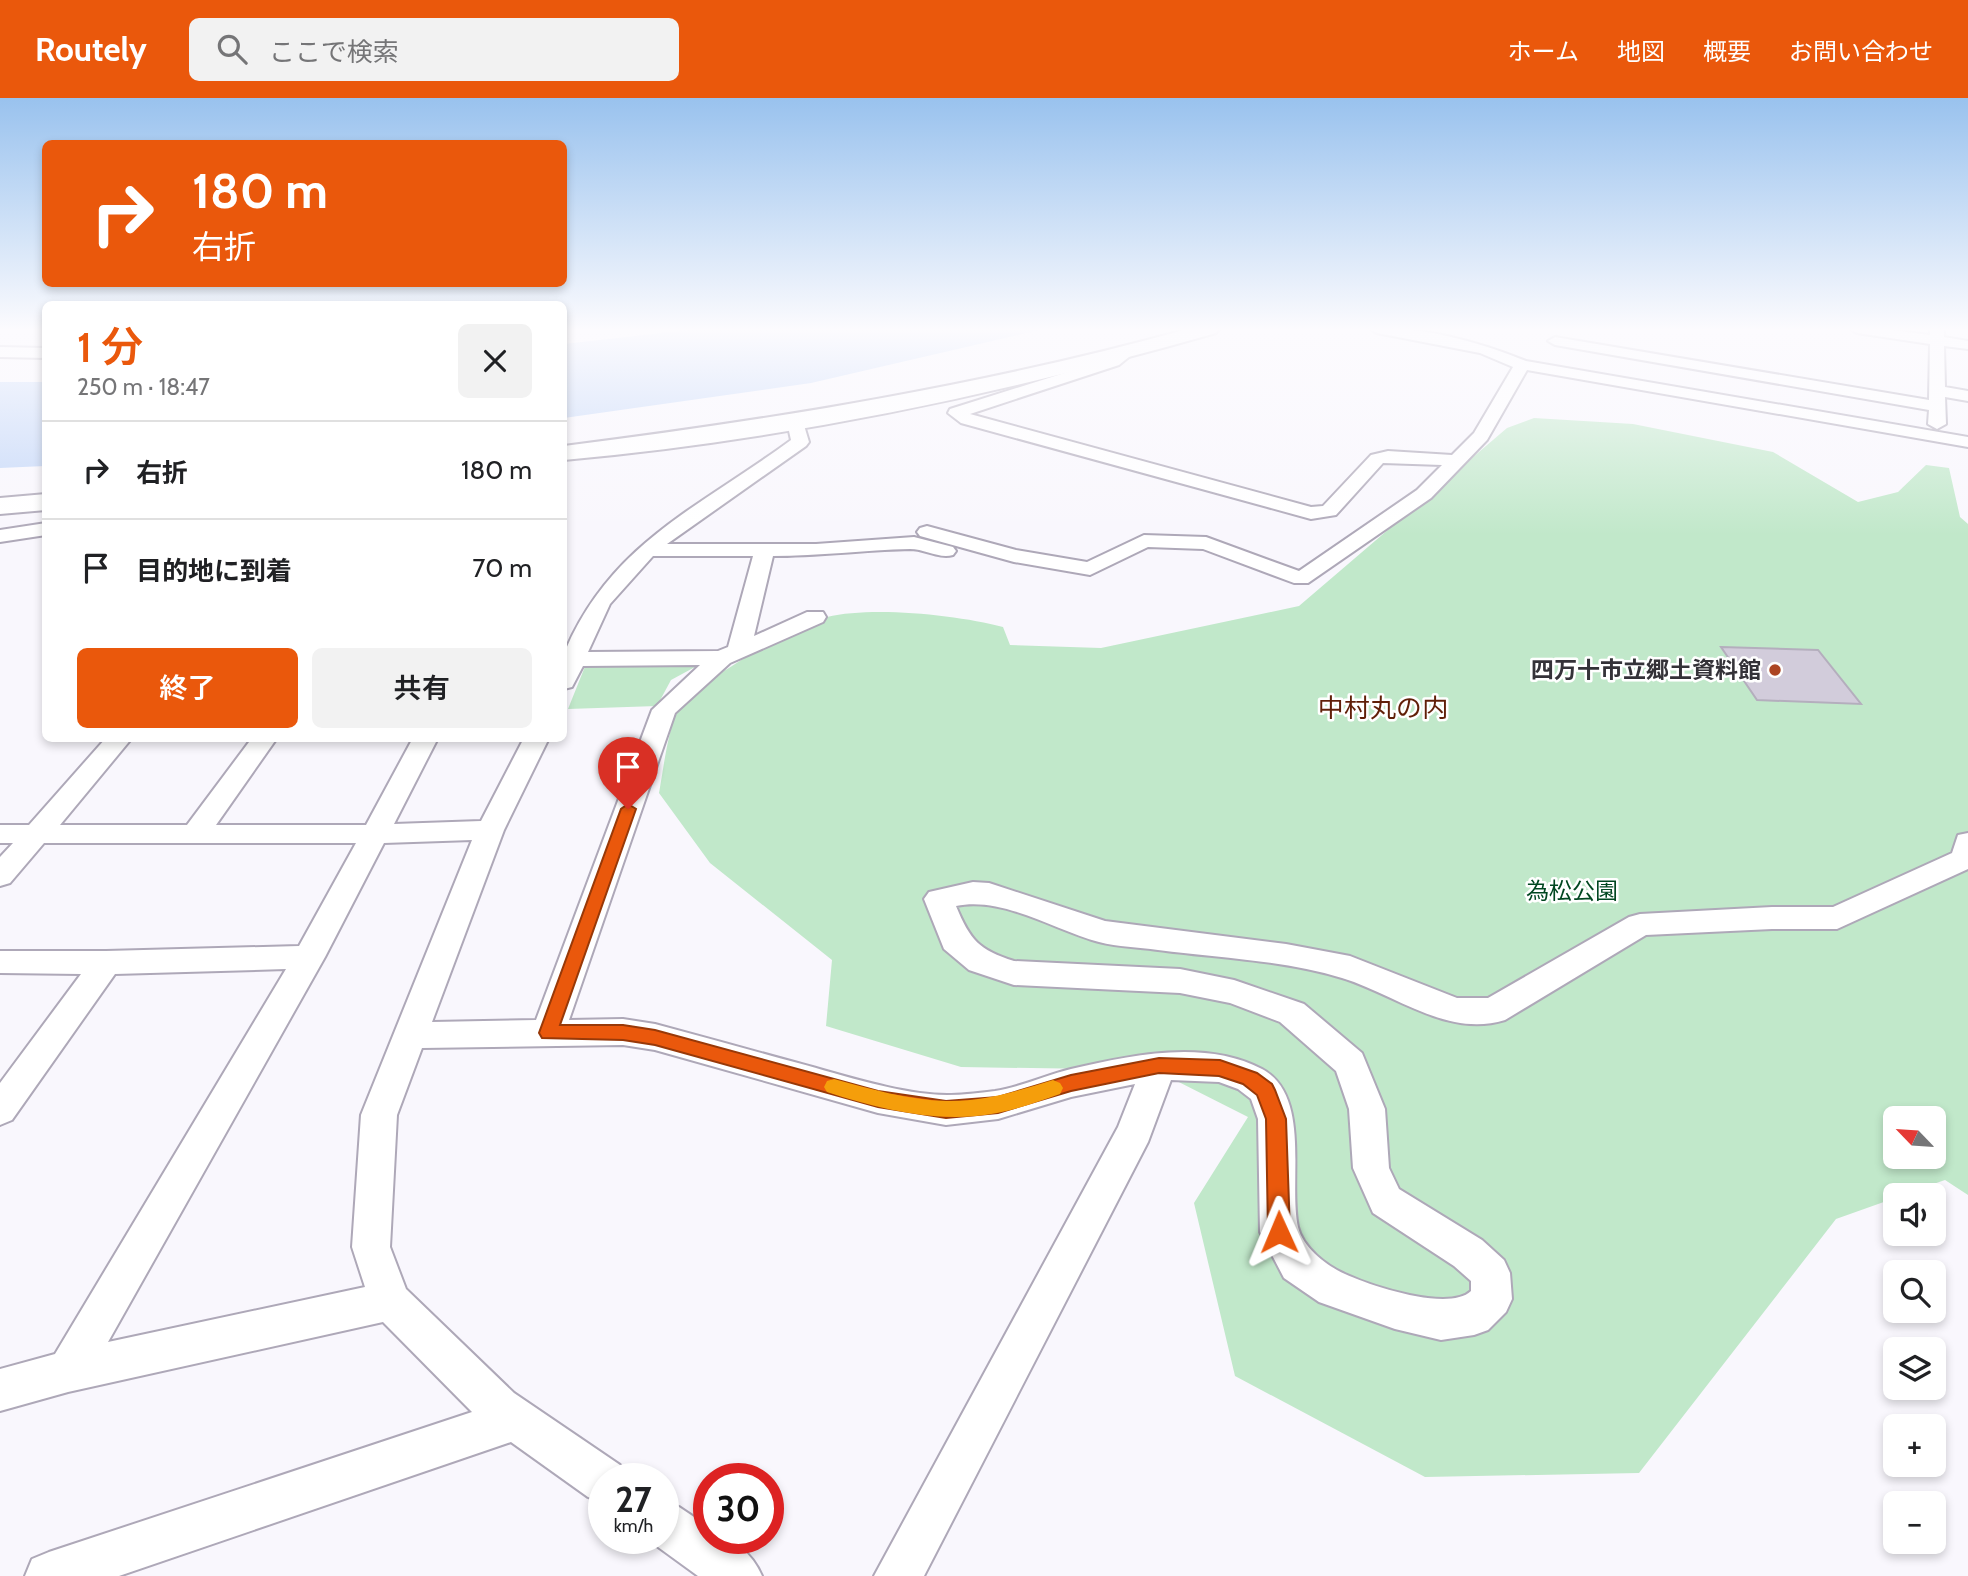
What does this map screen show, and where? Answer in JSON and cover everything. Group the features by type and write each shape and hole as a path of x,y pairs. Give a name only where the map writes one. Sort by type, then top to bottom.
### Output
{"highway":[{"path":"567,453 795,422 916,398"},
{"path":"0,506 42,502"}],"street":[{"path":"1003,398 956,413 967,419 1050,443 1311,513 1329,511 1377,458 1388,456 1456,461"},
{"path":"926,532 1014,556 1090,569 1144,541 1206,543 1301,579 1424,494 1481,436 1508,398"},
{"path":"1798,398 1937,414 1968,442"},
{"path":"1860,398 1937,414 1968,428"},
{"path":"1937,398 1937,414"},
{"path":"1937,414 1965,398"},
{"path":"567,676 604,597 647,550 666,534 800,442 795,422"},
{"path":"0,536 42,530"},
{"path":"647,550 816,550 914,543 981,559 1014,556"},
{"path":"730,655 765,549"},
{"path":"548,1033 664,709 730,655 815,617"},
{"path":"575,659 730,655"},
{"path":"0,876 117,742"},
{"path":"194,835 262,742"},
{"path":"68,1371 309,957 424,742"},
{"path":"535,742 490,830 379,1115 371,1247 390,1301 464,1375 515,1419 588,1470"},
{"path":"0,834 374,834 490,830"},
{"path":"411,1035 623,1032 655,1037 878,1099 946,1110 998,1105 1071,1083 1159,1066 1220,1068 1250,1079 1265,1090 1276,1119 1279,1232 1298,1265 1333,1289 1395,1310 1441,1320 1474,1317 1492,1299 1490,1273 1468,1253 1385,1201 1371,1168 1367,1109 1350,1063 1292,1013 1234,992 1180,981 1014,973 980,962 955,941 939,898 973,892 989,893 1103,932 1286,955 1350,968 1422,999 1457,1010 1493,1011 1640,925 1772,918 1837,918 1967,853"},
{"path":"0,962 106,963 309,957"},
{"path":"0,1110 106,963"},
{"path":"898,1576 1135,1131 1159,1066"},
{"path":"0,1390 68,1371 390,1301"},
{"path":"49,1576 515,1419"},
{"path":"679,1534 738,1576"}],"green space":[{"name":"為松公園","path":"1534,418 1633,424 1773,452 1858,502 1898,492 1926,465 1949,468 1960,517 1968,524 1968,1195 1945,1180 1936,1183 1883,1183 1883,1202 1836,1219 1639,1473 1425,1477 1235,1376 1194,1203 1248,1117 1155,1070 961,1067 826,1026 832,960 710,863 659,793 671,728 683,703 709,680 766,644 815,620 867,612 915,613 1003,627 1010,645 1101,648 1299,606 1507,428"},
{"path":"694,662 695,667 671,680 657,706 568,709 586,664"}],"water":[{"path":"0,398 42,398 42,466 0,468"},
{"path":"567,398 705,398 567,418"}],"building":[{"path":"1721,647 1818,650 1861,704 1757,700"}],"slow traffic":[{"path":"834,1087 878,1099 946,1110 998,1105 1053,1088"}],"place":[{"name":"四万十市立郷土資料館","path":"1775,670"}],"district":[{"name":"中村丸の内","path":"1383,708"}],"route":[{"path":"628,809 548,1033 623,1032 655,1037 878,1099 946,1110 998,1105 1071,1083 1159,1066 1220,1068 1250,1079 1265,1090 1276,1119 1279,1232"}]}
